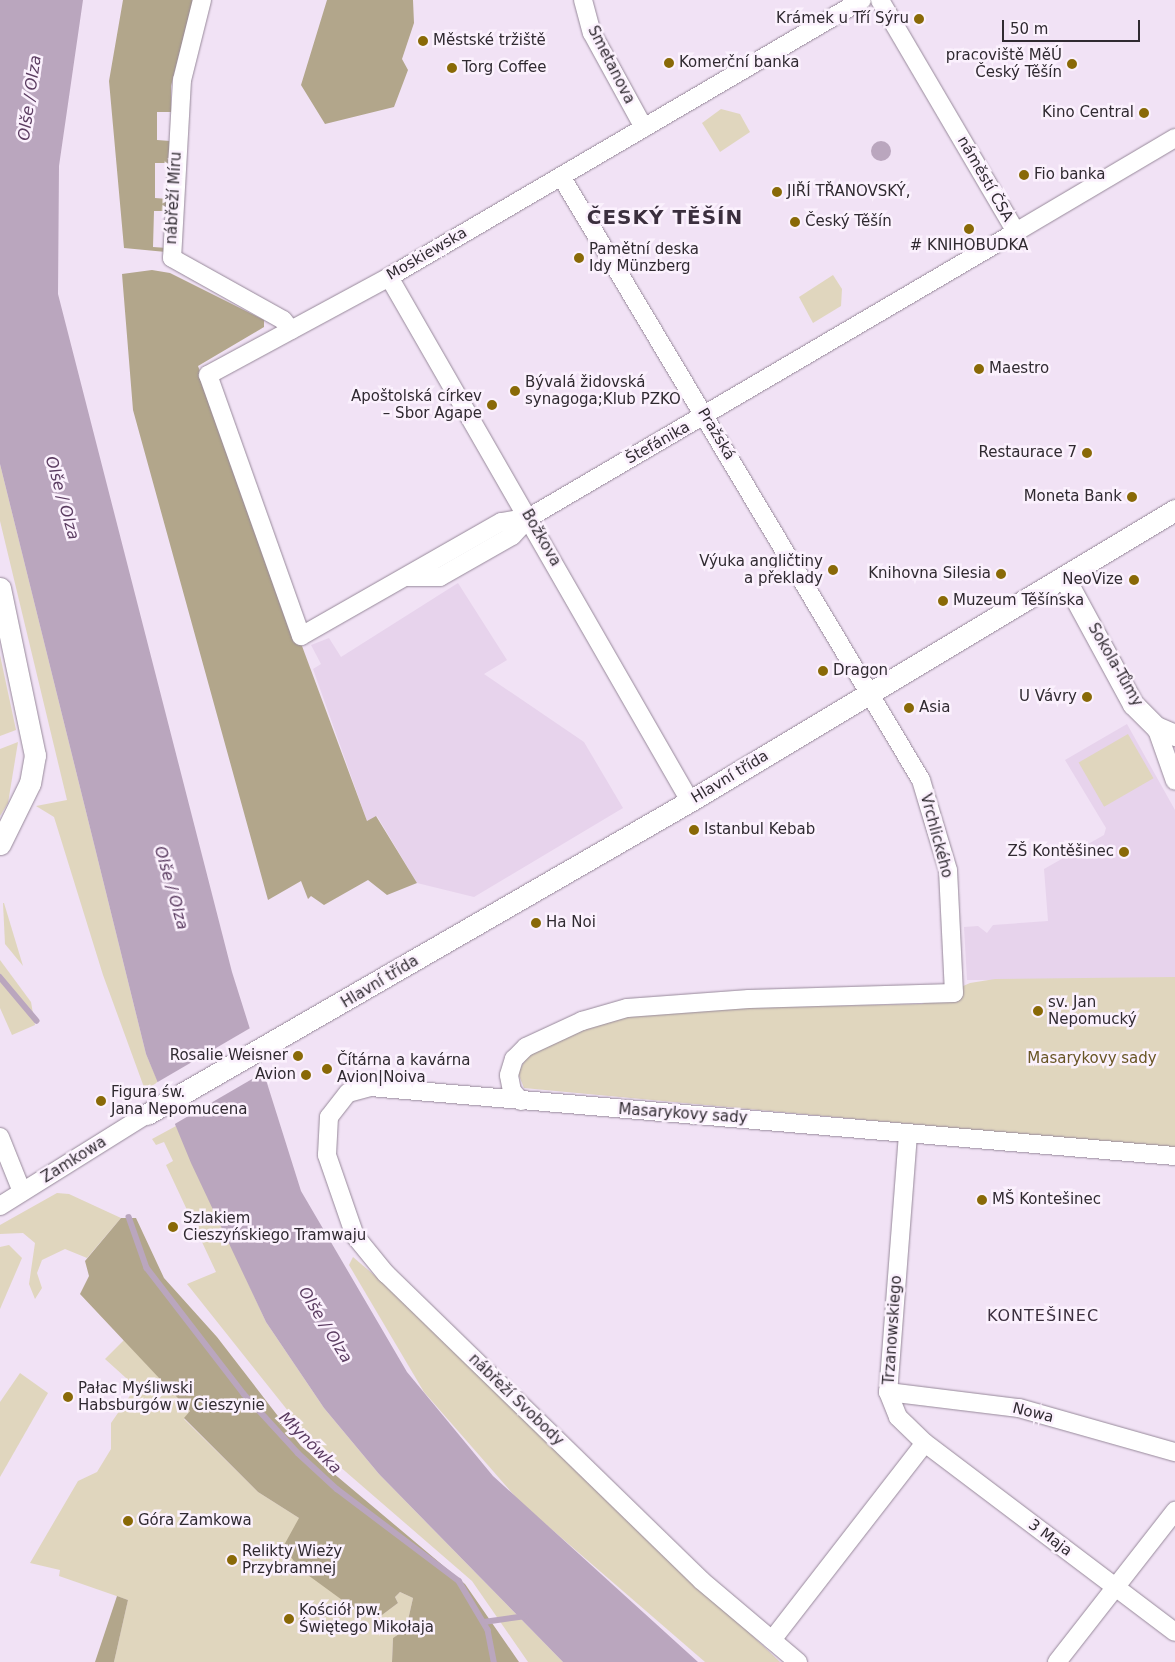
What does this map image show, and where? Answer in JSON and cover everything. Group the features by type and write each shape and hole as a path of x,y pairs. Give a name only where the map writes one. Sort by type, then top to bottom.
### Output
{"street":[{"name":"nábřeží Míru","path":"202,0 182,80 172,258 283,320 291,330"},
{"name":"Smetanova","path":"583,0 592,33 644,128"},
{"name":"Moskiewska","path":"301,636 208,375 389,276 862,0"},
{"name":"náměstí ČSA","path":"863,322 1016,232 880,0"},
{"path":"1016,232 1095,182 1175,138"},
{"name":"Pražská","path":"561,176 871,692"},
{"name":"Božkova","path":"389,276 530,517 690,801"},
{"name":"Štefánika","path":"301,636 501,522 530,517 706,416 863,322"},
{"name":"Hlavní třída","path":"147,1114 279,1037 382,982 485,918 690,801 1175,510"},
{"name":"Sokola-Tůmy","path":"1064,577 1133,704 1166,731 1175,781"},
{"path":"0,588 35,755 30,783 0,844"},
{"name":"Vrchlického","path":"520,1101 512,1091 509,1075 514,1059 526,1047 582,1021 627,1008 749,999 954,993 948,870 920,780 871,692"},
{"name":"Masarykovy sady","path":"348,1093 370,1087 1175,1156"},
{"name":"nábřeží Svobody","path":"348,1093 330,1117 327,1155 355,1236 386,1274 701,1580 798,1662"},
{"name":"Zamkowa","path":"0,1206 147,1114"},
{"name":"Trzanowskiego","path":"908,1134 888,1392 898,1417 925,1443"},
{"path":"0,1136 22,1192"},
{"name":"Nowa","path":"888,1392 1019,1408 1175,1452"},
{"path":"772,1640 925,1443"},
{"name":"3 Maja","path":"925,1443 1175,1632"},
{"path":"1057,1662 1175,1511"}],"shaded area":[{"path":"123,0 193,0 171,86 171,112 157,112 157,140 170,141 169,163 155,163 155,198 168,199 168,211 154,211 153,247 167,248 166,252 124,248 109,81"},
{"path":"327,0 413,0 414,23 402,59 408,70 394,107 325,124 301,85"},
{"path":"152,270 170,273 264,320 264,327 198,366 367,821 376,816 417,883 387,895 368,880 324,905 311,896 308,899 301,881 268,900 133,410 122,274"},
{"path":"458,583 507,660 484,674 584,742 623,808 474,897 417,883 377,816 367,821 313,669 321,664 311,645 329,638 341,657"},
{"name":"ZŠ Kontěšinec","path":"1127,724 1175,810 1175,980 967,980 964,927 978,926 987,933 993,925 1048,921 1044,869 1104,835 1106,828 1065,760"},
{"path":"121,1218 136,1218 164,1278 217,1337 301,1446 465,1584 519,1662 392,1662 393,1638 406,1629 413,1598 400,1592 395,1597 398,1603 378,1618 364,1616 301,1570 283,1547 299,1518 258,1492 184,1418 190,1411 80,1294 89,1276 85,1261"},
{"path":"117,1596 128,1600 114,1662 95,1662"}],"green space":[{"path":"721,109 740,114 750,132 720,152 702,123"},
{"path":"833,275 842,289 841,306 813,323 799,297"},
{"path":"0,464 146,1054 158,1082 145,1090 103,975 54,817 36,806 67,800 0,521"},
{"path":"0,655 16,730 0,736"},
{"path":"1128,734 1154,778 1104,807 1079,762"},
{"path":"18,742 8,803 0,816 0,749"},
{"path":"4,903 23,966 5,944"},
{"path":"0,960 31,1002 35,1025 12,1035 0,1008"},
{"name":"Masarykovy sady","path":"1175,977 1175,1149 524,1088 518,1073 529,1053 616,1016 672,1009 922,1004 970,983 995,979"},
{"path":"176,1126 266,1322 324,1408 379,1474 563,1662 528,1662 472,1581 316,1446 187,1284 216,1272 166,1165 173,1161 164,1142 156,1145 152,1139"},
{"path":"57,1193 69,1194 121,1218 87,1258 65,1249 42,1260 37,1273 42,1288 35,1299 29,1284 35,1243 23,1233 0,1234 0,1225"},
{"path":"9,1245 22,1258 0,1309 0,1247"},
{"path":"353,1257 381,1281 780,1662 705,1662 520,1502 424,1392 349,1265"},
{"path":"124,1340 190,1411 184,1419 258,1492 299,1518 364,1616 378,1618 398,1603 395,1597 400,1592 413,1598 406,1629 393,1638 392,1662 114,1662 128,1600 59,1576 60,1570 30,1563 78,1481 97,1472 111,1449 111,1423 136,1387 105,1359"},
{"path":"20,1373 48,1393 0,1477 0,1402"}],"water":[{"name":"Olše / Olza","path":"0,0 83,0 59,166 58,294 232,972 301,1191 407,1372 493,1476 698,1662 563,1662 379,1474 324,1408 266,1322 191,1163 146,1054 0,464"},
{"path":"881,141 888,144 891,151 888,158 881,161 874,158 871,151 874,144"}],"pier":[{"path":"252,1027 266,1071 173,1125 156,1083"}],"waterway":[{"name":"Młynówka","path":"0,977 37,1021"},
{"name":"Młynówka","path":"129,1217 147,1268 244,1394 298,1453 337,1489 459,1581 488,1630 494,1662"},
{"path":"484,1622 526,1616"}],"place":[{"name":"Krámek u Tří Sýru","path":"919,19"},
{"name":"Městské tržiště","path":"423,41"},
{"name":"Komerční banka","path":"669,63"},
{"name":"pracoviště MěÚ Český Těšín","path":"1072,64"},
{"name":"Torg Coffee","path":"452,68"},
{"name":"Kino Central","path":"1144,113"},
{"name":"Fio banka","path":"1024,175"},
{"name":"JIŘÍ TŘANOVSKÝ,","path":"777,192"},
{"name":"Český Těšín","path":"795,222"},
{"name":"# KNIHOBUDKA","path":"969,229"},
{"name":"Pamětní deska Idy Münzberg","path":"579,258"},
{"name":"Maestro","path":"979,369"},
{"name":"Bývalá židovská synagoga;Klub PZKO","path":"515,391"},
{"name":"Apoštolská církev – Sbor Agape","path":"492,405"},
{"name":"Restaurace 7","path":"1087,453"},
{"name":"Moneta Bank","path":"1132,497"},
{"name":"Výuka angličtiny a překlady","path":"833,570"},
{"name":"Knihovna Silesia","path":"1001,574"},
{"name":"NeoVize","path":"1134,580"},
{"name":"Muzeum Těšínska","path":"943,601"},
{"name":"Dragon","path":"823,671"},
{"name":"U Vávry","path":"1087,697"},
{"name":"Asia","path":"909,708"},
{"name":"Istanbul Kebab","path":"694,830"},
{"name":"ZŠ Kontěšinec","path":"1124,852"},
{"name":"Ha Noi","path":"536,923"},
{"name":"sv. Jan Nepomucký","path":"1038,1011"},
{"name":"Rosalie Weisner","path":"298,1056"},
{"name":"Čítárna a kavárna Avion|Noiva","path":"327,1069"},
{"name":"Avion","path":"306,1075"},
{"name":"Figura św. Jana Nepomucena","path":"101,1101"},
{"name":"MŠ Kontešinec","path":"982,1200"},
{"name":"Szlakiem Cieszyńskiego Tramwaju","path":"173,1227"},
{"name":"Pałac Myśliwski Habsburgów w Cieszynie","path":"68,1397"},
{"name":"Góra Zamkowa","path":"128,1521"},
{"name":"Relikty Wieży Przybramnej","path":"232,1560"},
{"name":"Kościół pw. Świętego Mikołaja","path":"289,1619"}],"district":[{"name":"ČESKÝ TĚŠÍN","path":"665,217"},
{"name":"KONTEŠINEC","path":"1043,1316"}]}
